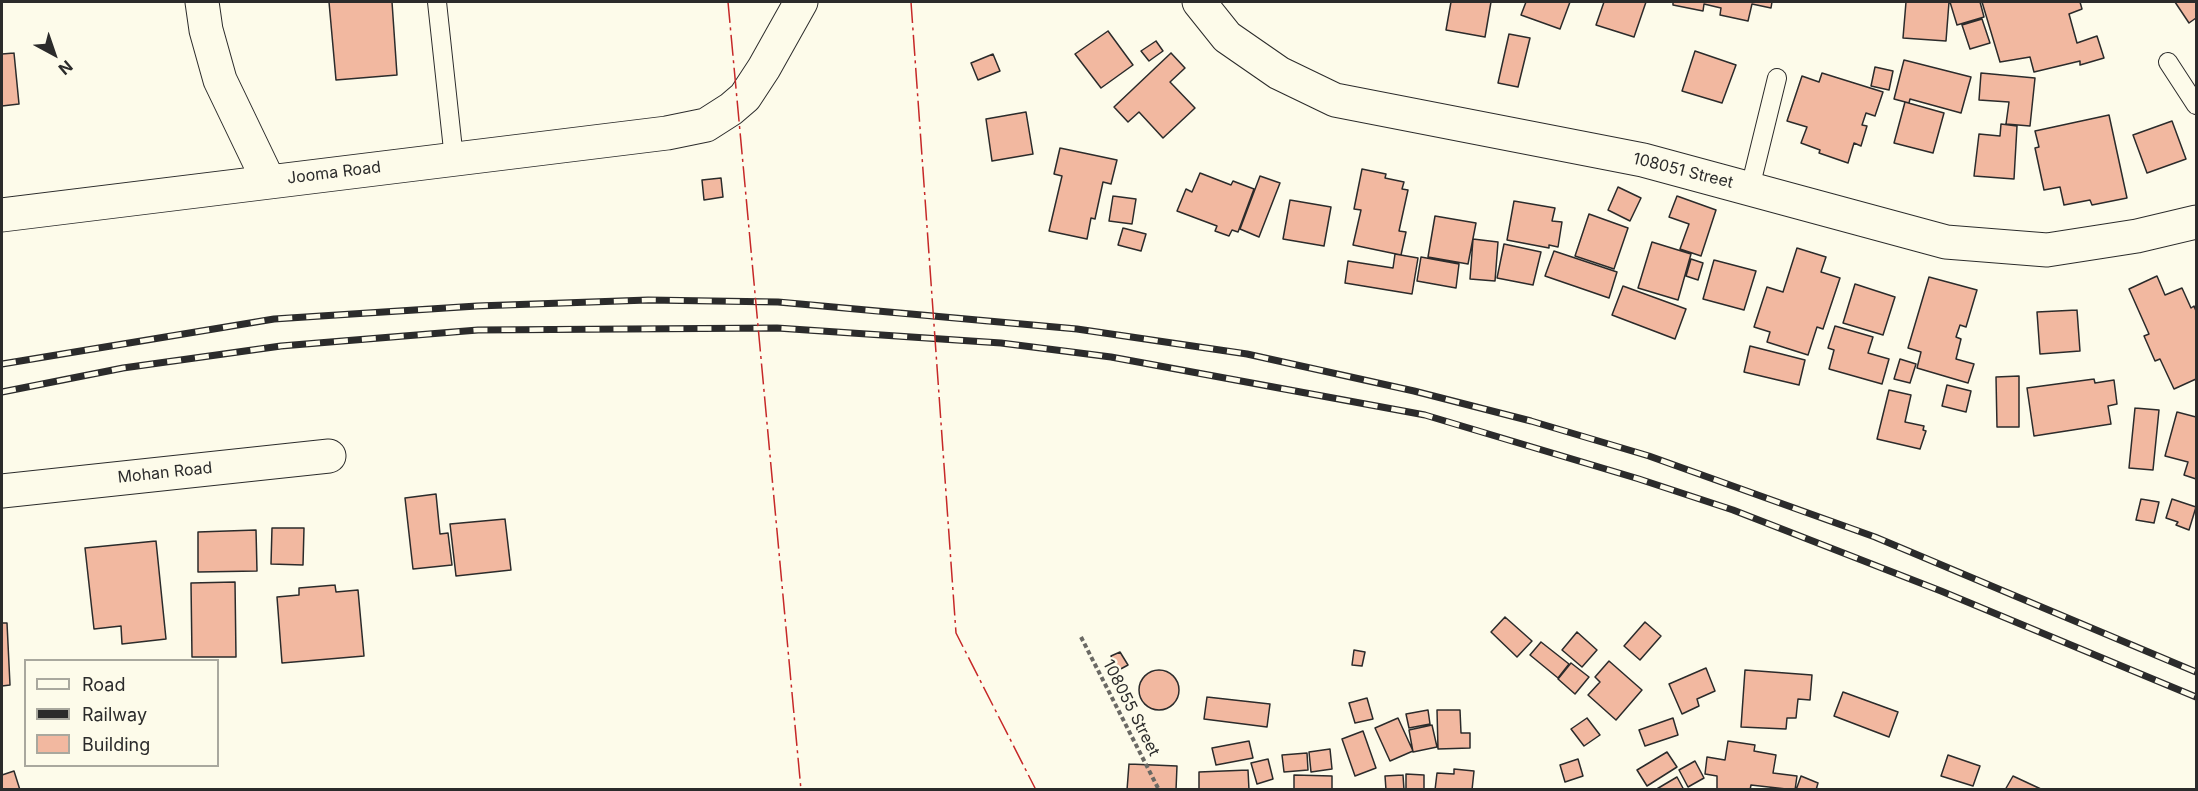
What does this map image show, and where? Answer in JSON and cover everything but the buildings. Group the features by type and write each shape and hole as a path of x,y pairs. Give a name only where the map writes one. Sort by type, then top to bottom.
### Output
{"street":[{"path":"202,2 206,30 220,80 269,182"},
{"name":"Jooma Road","path":"2,215 667,133 706,125 745,97 801,2"},
{"name":"108051 Street","path":"1199,2 1227,37 1279,73 1335,100 1643,160 1946,242 2047,250 2137,236 2196,222"},
{"name":"Mohan Road","path":"2,491 330,456"}],"lane":[{"path":"437,2 454,159"},
{"path":"2168,62 2196,105"},
{"path":"1750,188 1777,78"}],"path":[{"name":"108055 Street","path":"1081,637 1159,789"}],"railway":[{"path":"2,364 274,319 477,306 648,300 778,302 1077,329 1247,354 1414,391 1531,421 1649,456 1875,537 2196,672"},
{"path":"2,392 123,368 281,346 478,330 777,328 1001,343 1111,357 1425,415 1639,479 1733,510 1941,591 2196,697"}],"power":[{"path":"728,2 801,790"},
{"path":"911,2 956,633 1036,790"}]}
